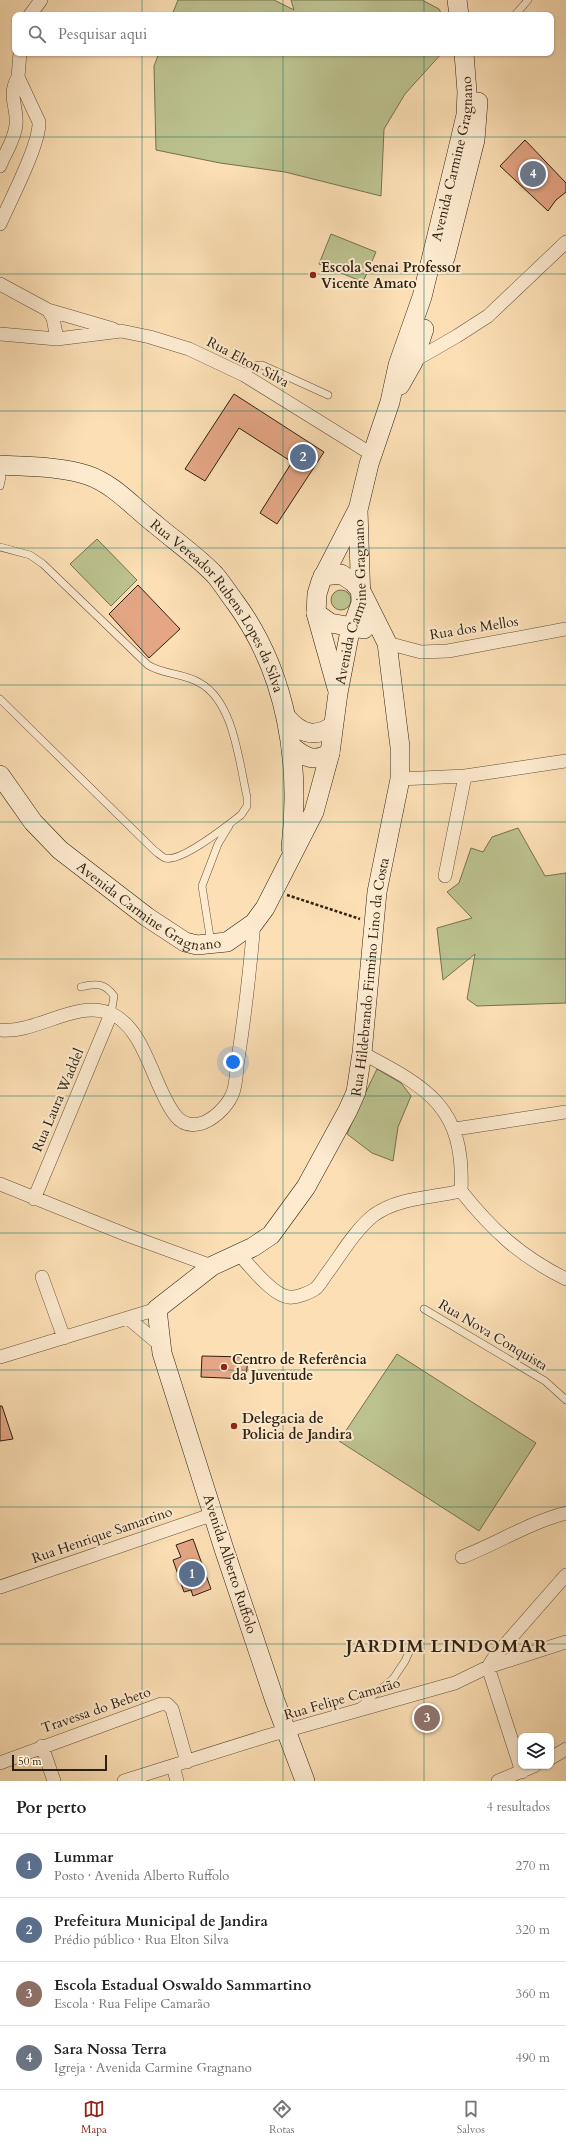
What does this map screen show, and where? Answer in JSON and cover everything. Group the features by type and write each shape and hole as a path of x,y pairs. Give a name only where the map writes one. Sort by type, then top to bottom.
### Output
{"street":[{"path":"32,12 40,0"},
{"path":"456,0 458,12"},
{"path":"469,0 471,12"},
{"path":"0,166 15,132 16,124 12,92 18,77 20,56"},
{"name":"Avenida Carmine Gragnano","path":"405,364 466,114 468,92 464,56"},
{"name":"Avenida Carmine Gragnano","path":"0,775 33,822 60,850 172,935 197,946 212,945 227,942 254,923 275,891 314,812 330,753 338,693 351,627 361,603 358,510 368,464 373,455 390,402 405,364 435,299 475,140 479,111 476,56"},
{"path":"0,224 28,161 39,128 39,122 18,77"},
{"path":"405,364 488,316 566,242"},
{"path":"0,284 48,310 122,331"},
{"path":"48,310 53,318 56,339"},
{"name":"Rua Elton Silva","path":"0,334 56,339 122,331 150,337 189,349 244,375 373,455"},
{"name":"Rua Vereador Rubens Lopes da Silva","path":"0,466 64,469 101,481 186,549 215,576 258,637 271,666 287,718 296,806 290,858"},
{"name":"Avenida Carmine Gragnano","path":"338,693 316,613 317,594 324,576 358,510"},
{"path":"324,576 341,574 347,577 361,591 384,637"},
{"path":"316,613 330,623 351,627 384,637"},
{"name":"Rua dos Mellos","path":"384,637 421,652 448,651 566,630"},
{"name":"Rua Hildebrando Firmino Lino da Costa","path":"157,1309 212,1266 239,1254 271,1235 306,1187 348,1110 356,1092 362,1052 373,922 381,867 400,779 398,725 384,637"},
{"path":"287,718 304,732 312,735 325,731 333,726"},
{"path":"291,746 300,754 311,758 320,759 330,753"},
{"path":"400,779 465,776 566,761"},
{"path":"445,876 465,776"},
{"path":"0,1030 8,1031 34,1026 83,1010 98,1010 111,1014 125,1023 134,1035 168,1106 176,1117 184,1124 195,1125 206,1122 224,1106 232,1094 246,1009 254,923"},
{"name":"Rua Laura Waddel","path":"34,1198 111,1014"},
{"path":"362,1052 393,1068 436,1099 455,1129 462,1166 461,1191 496,1233 543,1268 566,1279"},
{"path":"455,1129 566,1112"},
{"path":"0,1184 212,1266"},
{"path":"239,1254 256,1274 279,1292 289,1297 301,1295 316,1288 359,1231 373,1216 385,1208 401,1202 461,1191"},
{"path":"42,1277 64,1338"},
{"path":"0,1357 157,1309"},
{"name":"Avenida Alberto Ruffolo","path":"157,1309 160,1345 214,1514 287,1732 305,1781"},
{"path":"128,1318 160,1345"},
{"path":"462,1557 482,1549 530,1524 566,1513"},
{"name":"Rua Henrique Samartino","path":"0,1587 214,1514"},
{"path":"522,1772 488,1667 495,1656 566,1575"},
{"name":"Rua Felipe Camarão","path":"124,1781 455,1683 488,1667 566,1642"},
{"name":"Travessa do Bebeto","path":"0,1763 42,1746 161,1704 167,1704 172,1708 187,1762"},
{"path":"42,1746 54,1781"},
{"path":"554,1756 566,1749"},
{"path":"173,1766 177,1781"},
{"path":"498,1781 528,1769"}],"lane":[{"path":"518,12 528,0"},
{"path":"244,375 254,366 262,365 328,395"},
{"path":"0,466 2,477 0,486"},
{"path":"0,546 30,555 43,564 148,664 158,671 191,678 212,692 229,721 248,797 247,806 230,823 184,854 172,858 165,858 155,851 0,699"},
{"path":"212,945 202,886 218,844 230,823"},
{"path":"81,987 96,983 108,988 114,996 111,1014"},
{"name":"Rua Nova Conquista","path":"424,1309 545,1381 566,1400"},
{"path":"352,1713 393,1679 405,1661 410,1650"}],"path":[{"path":"275,891 373,922"}],"green space":[{"path":"178,0 274,0 294,10 291,0 422,0 439,9 440,12 173,12"},
{"path":"158,56 439,56 405,94 384,129 381,196 285,172 220,163 156,150 154,66"},
{"path":"331,234 376,252 363,282 319,264"},
{"path":"97,539 137,580 111,606 70,564"},
{"path":"337,590 345,590 351,596 351,604 345,610 337,610 331,604 331,596"},
{"path":"518,828 545,876 566,873 566,1003 477,1006 467,999 475,954 443,980 437,928 472,918 447,892 459,883 471,848 483,852 492,837"},
{"path":"377,1069 401,1083 411,1096 398,1127 393,1161 372,1153 347,1134"},
{"path":"397,1354 536,1443 479,1531 339,1441"}],"building":[{"path":"525,140 566,183 566,192 556,200 548,211 500,166"},
{"path":"234,394 324,452 277,524 260,513 292,462 239,428 205,481 185,469"},
{"path":"138,585 180,629 149,658 109,614"},
{"name":"Centro de Referência da Juventude","path":"202,1356 248,1357 246,1379 201,1377"},
{"path":"0,1406 2,1406 13,1439 0,1441"},
{"path":"193,1539 211,1589 193,1596 191,1590 184,1592 173,1560 181,1557 176,1545"}],"place":[{"name":"Sara Nossa Terra","path":"533,174"},
{"name":"Escola Senai Professor Vicente Amato","path":"313,275"},
{"name":"Prefeitura Municipal de Jandira","path":"303,457"},
{"name":"Centro de Referência da Juventude","path":"224,1367"},
{"name":"Delegacia de Policia de Jandira","path":"234,1426"},
{"name":"Lummar","path":"192,1574"},
{"name":"Escola Estadual Oswaldo Sammartino","path":"427,1718"}],"district":[{"name":"JARDIM LINDOMAR","path":"447,1646"}]}
